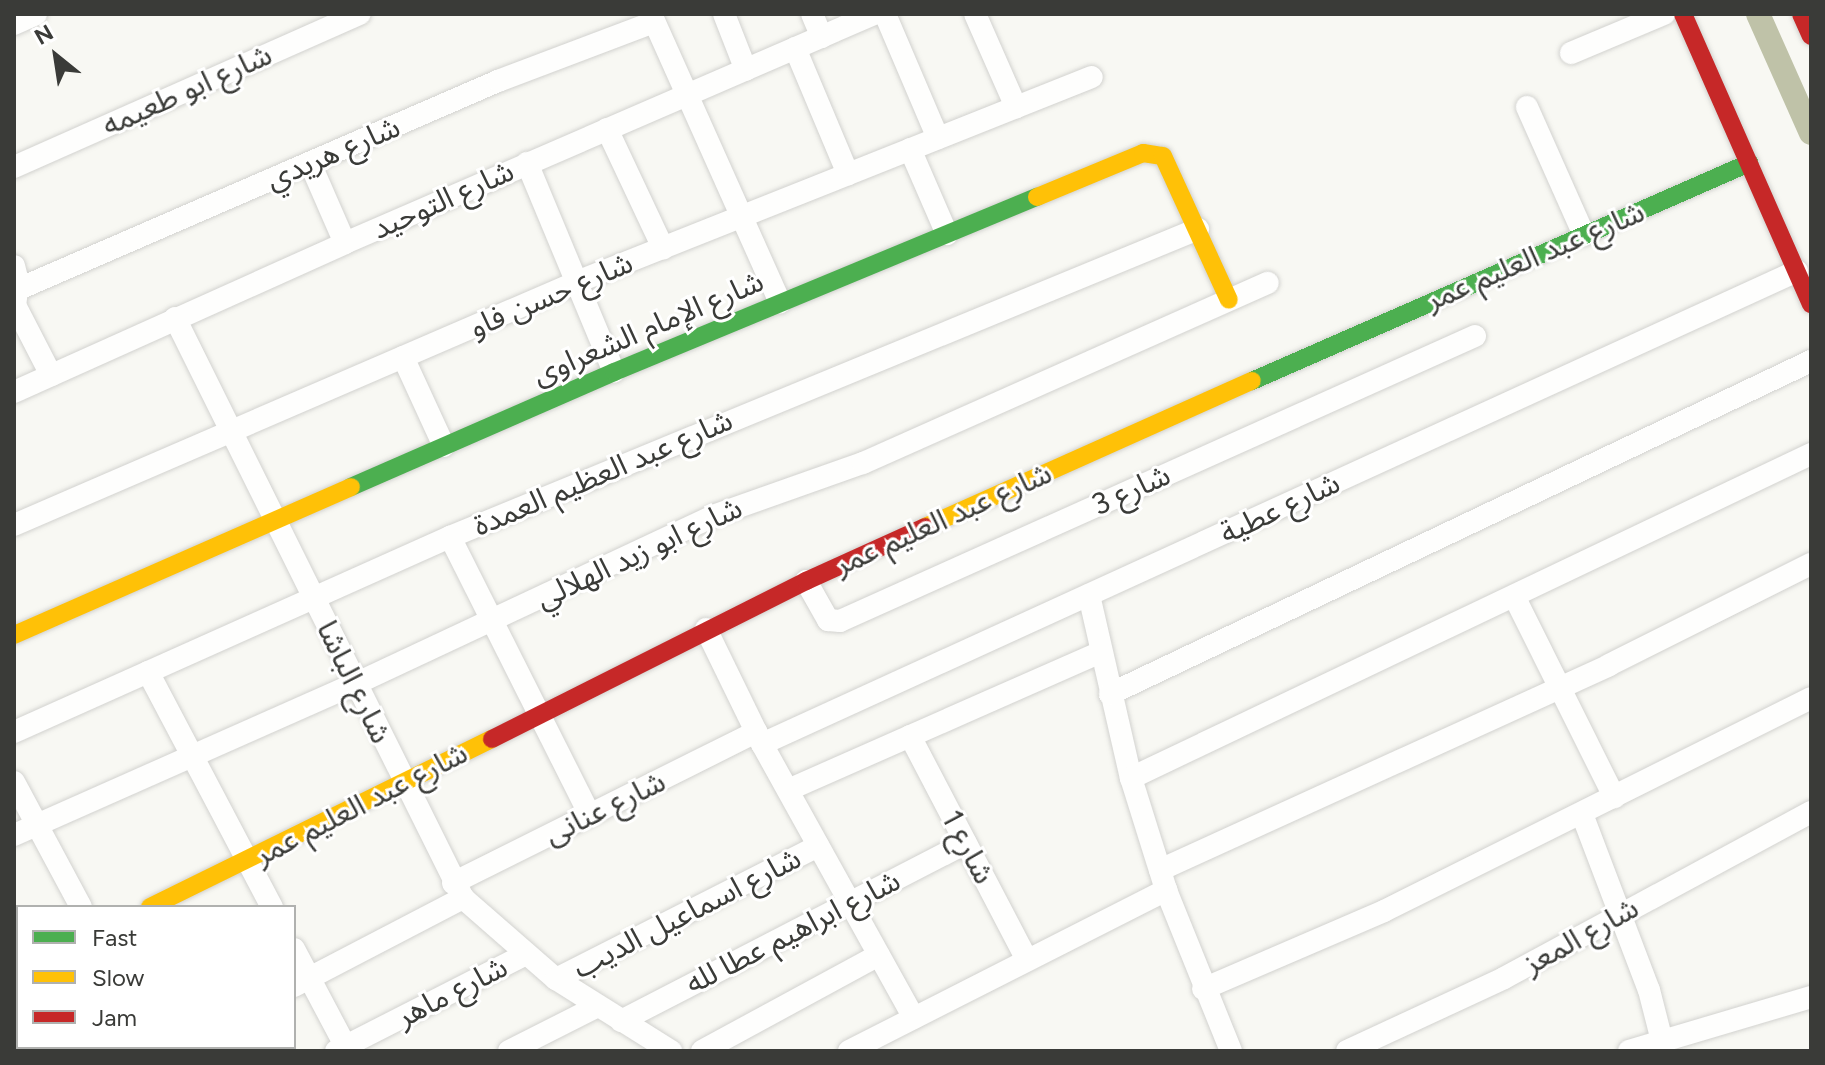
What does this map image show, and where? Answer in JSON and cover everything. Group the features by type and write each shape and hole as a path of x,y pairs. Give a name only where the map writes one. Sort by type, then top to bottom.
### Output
{"street":[{"path":"14,24 36,14"},
{"name":"شارع ابو طعيمه","path":"14,167 360,14"},
{"path":"724,14 746,70"},
{"path":"812,14 822,37"},
{"name":"شارع التوحيد","path":"14,392 527,163 874,14"},
{"path":"885,14 938,138"},
{"path":"975,14 1016,107"},
{"path":"1571,53 1664,14"},
{"path":"1683,14 1811,304"},
{"path":"653,18 780,303"},
{"name":"شارع هريدي","path":"15,290 509,76 653,18"},
{"path":"795,48 848,174"},
{"name":"شارع حسن فاو","path":"14,525 577,282 1092,77"},
{"path":"1527,107 1584,235"},
{"path":"607,129 663,248"},
{"path":"910,149 947,234"},
{"name":"شارع الإمام الشعراوى","path":"14,635 614,372 1153,152 1169,164 1229,300"},
{"path":"310,163 345,243"},
{"path":"527,163 614,372"},
{"name":"شارع عبد العليم عمر","path":"154,905 248,862 806,581 1749,163"},
{"name":"شارع عبد العظيم العمدة","path":"14,732 450,537 1198,229"},
{"path":"14,266 15,305 51,375"},
{"name":"شارع عطية","path":"759,738 1089,595 1797,271"},
{"name":"شارع ابو زيد الهلالي","path":"14,835 355,684 713,516 863,463 1268,283"},
{"name":"شارع الباشا","path":"175,318 458,890 556,979 596,1007 671,1051"},
{"name":"شارع 3","path":"806,581 824,615 834,622 840,621 1475,336"},
{"path":"403,357 444,446"},
{"path":"1110,694 1811,361"},
{"path":"1131,778 1811,454"},
{"path":"450,537 590,815"},
{"path":"849,1051 1026,958 1163,880 1811,564"},
{"path":"1089,595 1131,778 1163,880 1203,989 1231,1051"},
{"path":"1514,596 1614,797"},
{"path":"706,629 759,738 914,1018"},
{"path":"788,790 1101,652"},
{"path":"148,672 271,905"},
{"path":"1203,989 1384,911 1811,698"},
{"name":"شارع 1","path":"910,736 1026,958"},
{"name":"شارع عنانى","path":"302,982 590,815 759,738"},
{"path":"14,782 80,905"},
{"name":"شارع المعز","path":"1354,1050 1476,993 1811,812"},
{"path":"1582,814 1649,990 1662,1041"},
{"name":"شارع ابراهيم عطا لله","path":"621,1021 966,843"},
{"name":"شارع اسماعيل الديب","path":"556,979 818,846"},
{"name":"شارع ماهر","path":"343,1049 526,954"},
{"path":"702,1051 879,955"},
{"path":"296,957 302,982 343,1049"},
{"path":"1629,1051 1662,1041 1693,1042 1811,997"},
{"path":"509,1051 596,1007"}],"waterway":[{"path":"1758,14 1811,133"}],"traffic: fast":[{"path":"1252,381 1749,163"},
{"path":"351,487 614,372 1037,197"}],"traffic: slow":[{"path":"1037,197 1143,153 1163,156 1229,300"},
{"path":"925,527 1252,381"},
{"path":"14,635 351,487"},
{"path":"154,905 492,739"}],"traffic: jam":[{"path":"1683,14 1811,304"},
{"path":"1801,14 1811,36"},
{"path":"492,739 806,581 925,527"}]}
